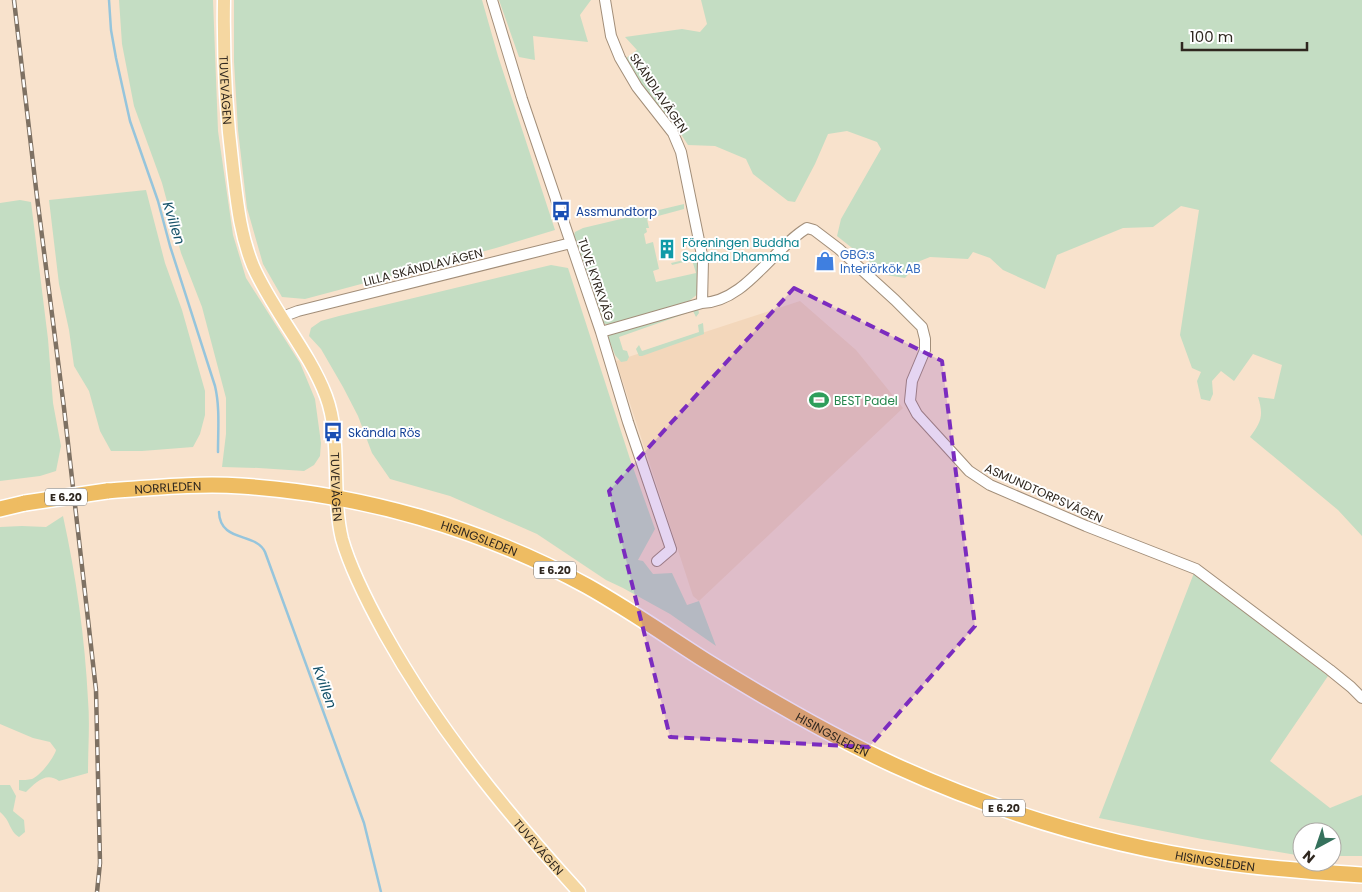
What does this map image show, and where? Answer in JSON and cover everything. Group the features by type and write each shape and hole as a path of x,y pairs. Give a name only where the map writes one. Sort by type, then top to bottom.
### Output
{"highway":[{"name":"NORRLEDEN","path":"0,509 107,491 191,486 238,485 336,498"},
{"name":"HISINGSLEDEN","path":"336,498 434,521 532,558 618,604 741,682 802,718 894,764 990,803 1109,840 1181,855 1219,862 1288,870 1362,875"}],"main road":[{"name":"TUVEVÄGEN","path":"224,0 226,107 241,226 254,268 326,396 333,432 336,498 343,540 350,561 377,619 414,682 444,727 498,800 579,892"}],"street":[{"name":"TUVE KYRKVÄG","path":"492,0 522,99 601,332 671,548 657,561"},
{"name":"SKÄNDLAVÄGEN","path":"605,0 611,36 620,58 637,87 673,133 681,152 703,260 702,303"},
{"name":"ASMUNDTORPSVÄGEN","path":"702,303 722,300 736,292 793,238 807,228 814,230 839,249 878,284 922,327 926,350 912,382 910,401 917,414 978,479 1086,526 1196,569 1330,670 1362,698"},
{"name":"LILLA SKÄNDLAVÄGEN","path":"282,317 298,311 571,243"},
{"path":"601,332 702,303"}],"highlighted area":[{"path":"794,288 942,361 975,626 869,747 670,737 609,491"}],"shaded area":[{"path":"800,301 856,350 903,408 699,601 693,596 616,361"}],"green space":[{"path":"119,0 213,0 218,131 233,235 246,278 300,363 315,399 321,443 320,456 314,465 304,471 222,467 226,434 226,398 202,307 181,253 162,183 134,106 122,44"},
{"path":"234,0 482,0 498,56 555,230 496,248 305,299 282,297 263,264 247,208 238,130 234,62"},
{"path":"499,0 591,0 580,15 588,42 533,36 535,60 519,57"},
{"path":"701,0 1362,0 1362,536 1338,510 1250,437 1257,427 1261,414 1258,397 1274,399 1282,365 1253,354 1234,381 1221,371 1212,381 1213,394 1210,401 1201,399 1197,381 1201,372 1192,368 1180,335 1199,210 1181,206 1153,227 1123,228 1057,255 1045,289 1003,270 990,258 973,252 968,259 930,257 920,261 905,278 886,275 837,236 841,219 881,149 877,142 847,131 828,134 795,202 788,201 753,174 746,159 715,146 688,145 673,122 660,110 637,79 625,59 637,50 625,37 682,29 700,32 707,24"},
{"path":"146,190 165,263 182,310 205,391 205,415 200,434 193,447 142,451 111,451 100,431 89,391 74,366 69,330 59,284 49,200"},
{"path":"20,200 31,202 48,339 53,403 61,446 56,471 40,476 0,481 0,203"},
{"path":"684,204 684,209 647,219 649,228 646,228 647,232 644,234 646,244 653,242 659,269 653,271 656,282 696,273 692,260 672,265 671,263 697,257 699,259 699,293 689,301 608,325 603,323 574,235 575,232 583,228"},
{"path":"551,265 568,268 630,459 655,529 638,560 643,561 653,574 672,573 687,605 699,601 716,646 670,614 606,580 537,534 450,496 390,479 372,453 358,416 343,387 321,349 309,336 311,328 321,321"},
{"path":"698,309 699,313 696,317 693,311 619,337 623,350 627,351 629,357 627,361 621,362 615,355 608,337 610,332"},
{"path":"703,323 704,334 639,356 636,349 639,345 642,351 699,332 698,325"},
{"path":"63,516 76,584 85,654 89,718 88,773 59,781 50,777 41,779 26,792 19,790 19,780 32,779 43,771 56,750 50,742 33,738 0,724 0,527 46,527"},
{"path":"1194,573 1328,676 1270,761 1330,808 1362,795 1362,856 1342,856 1342,822 1292,822 1292,854 1202,839 1099,818"},
{"path":"0,785 10,785 16,796 13,811 24,820 25,832 19,837 13,832 0,812"}],"waterway":[{"name":"Kvillen","path":"109,0 111,30 130,121 158,201 170,246 217,394 218,452"},
{"name":"Kvillen","path":"219,512 225,529 254,542 265,552 364,823 381,892"}],"railway":[{"path":"14,0 64,408 96,690 100,863 97,892"}],"place":[{"name":"Assmundtorp","path":"561,211"},
{"name":"Föreningen Buddha Saddha Dhamma","path":"667,249"},
{"name":"GBG:s Interiörkök AB","path":"825,261"},
{"name":"BEST Padel","path":"819,400"},
{"name":"Skändla Rös","path":"333,432"}]}
